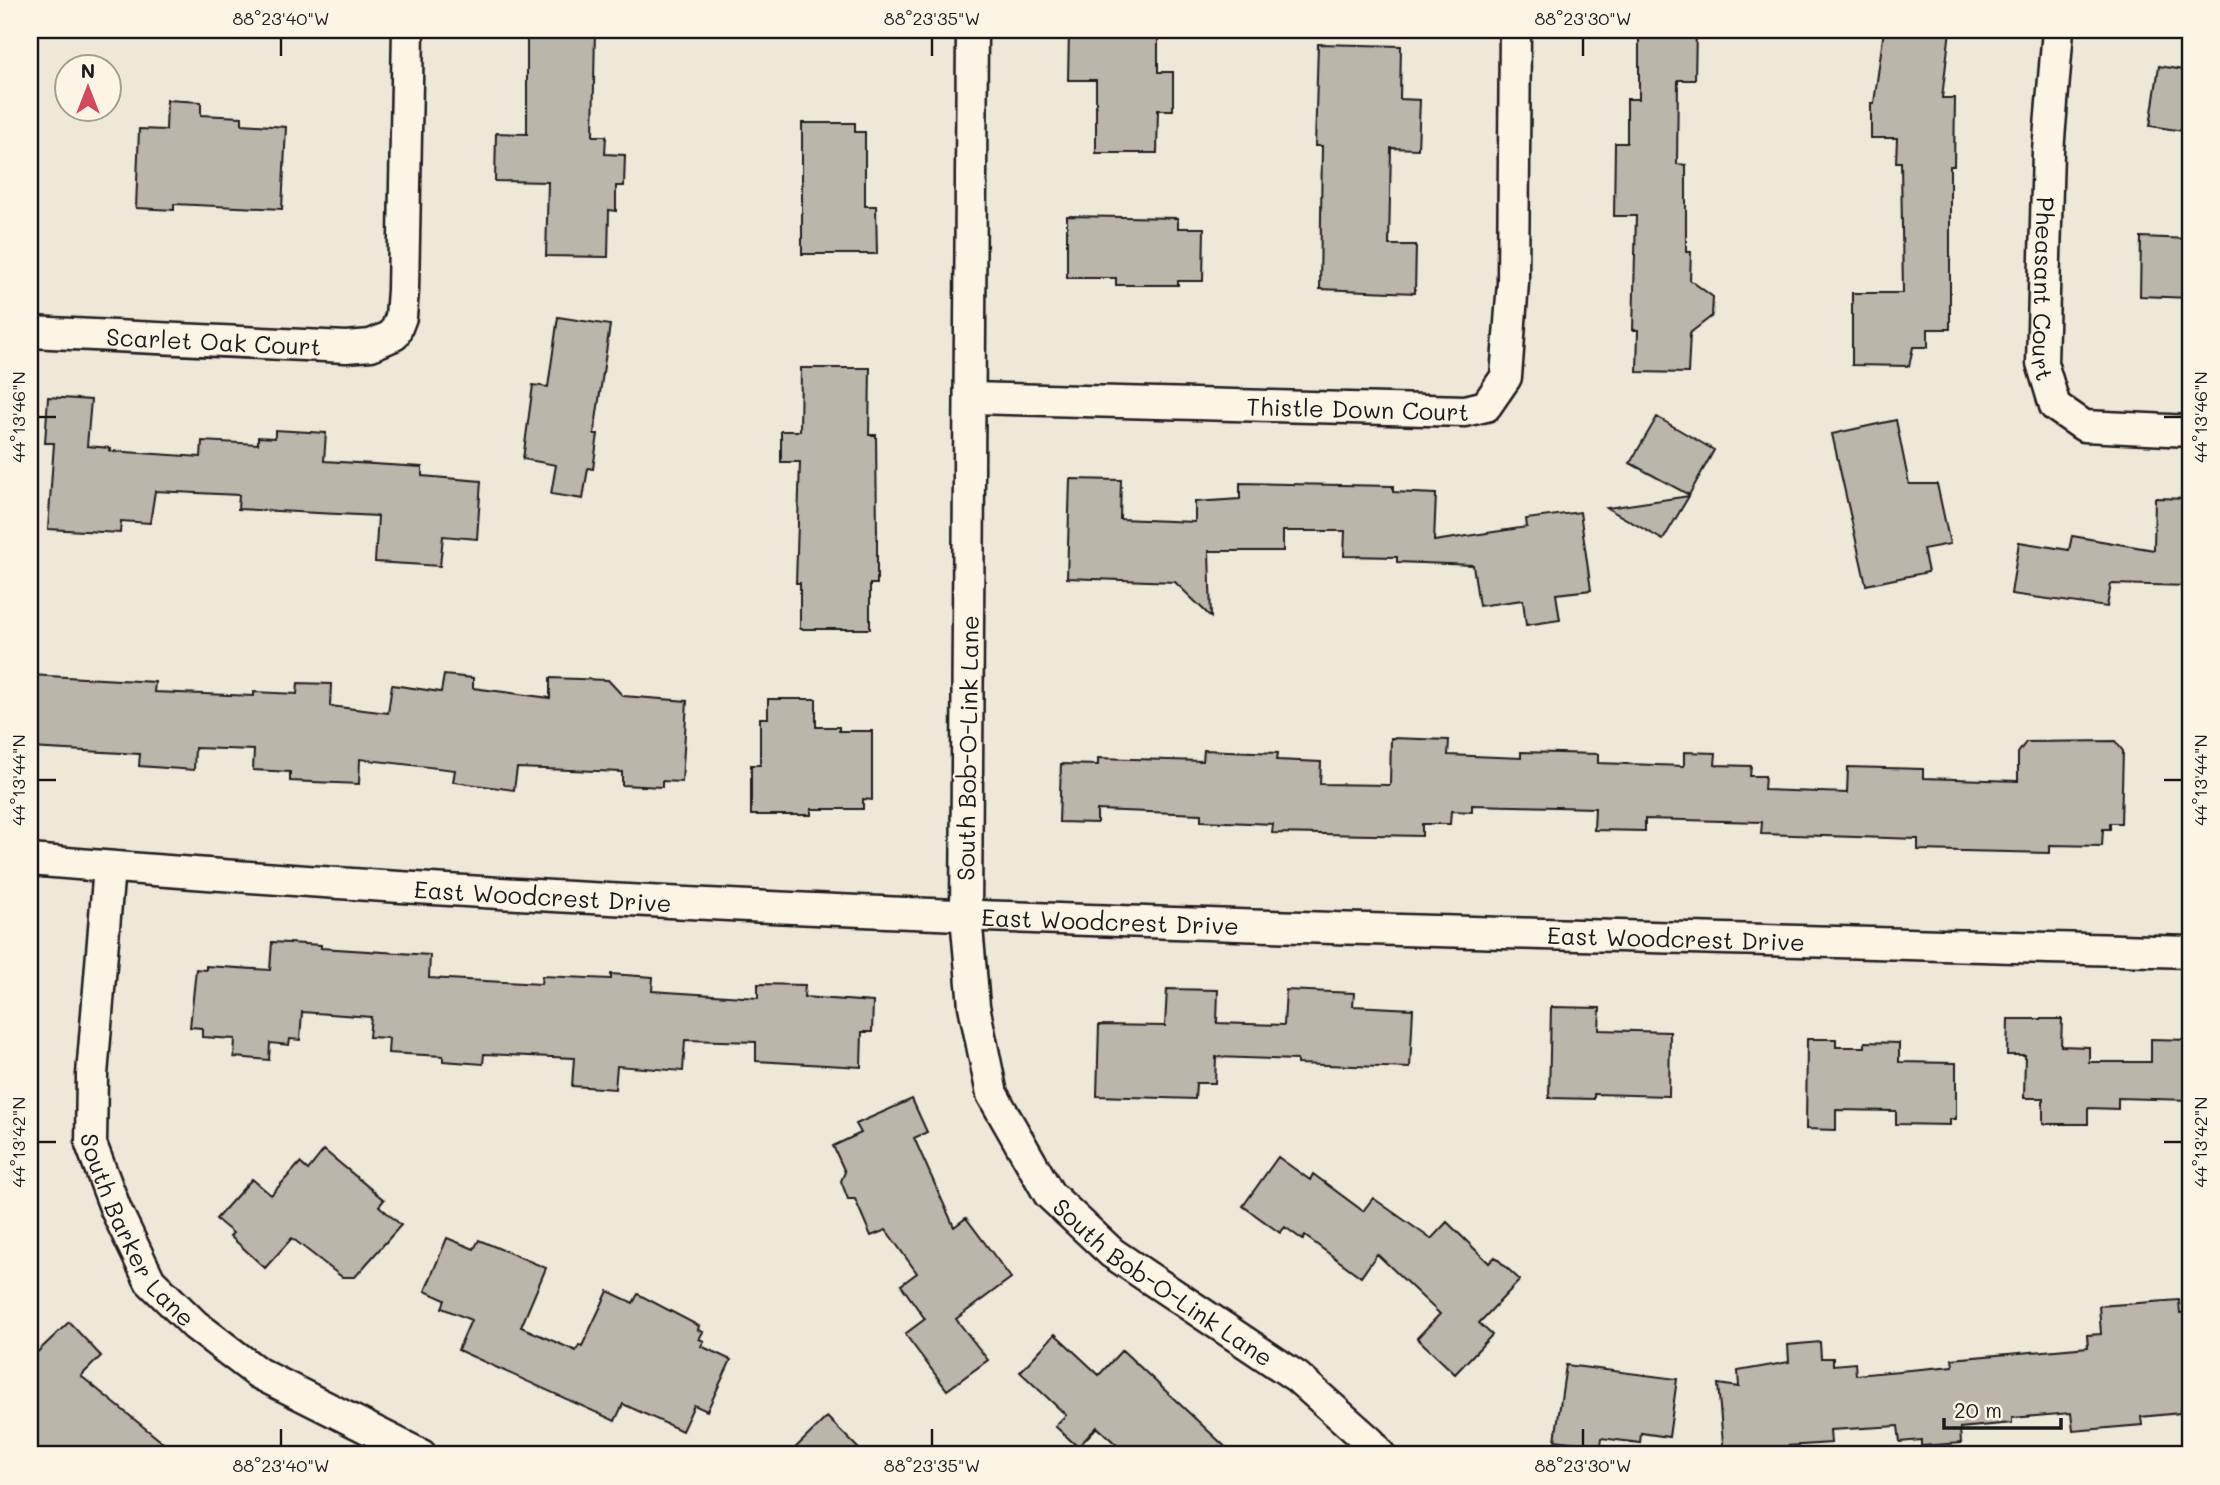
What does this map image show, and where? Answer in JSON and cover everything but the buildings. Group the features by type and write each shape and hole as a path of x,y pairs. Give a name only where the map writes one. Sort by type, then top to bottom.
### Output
{"street":[{"name":"Scarlet Oak Court","path":"30,332 346,347 371,345 394,335 401,317 403,290 408,30"},
{"name":"South Bob-O-Link Lane","path":"972,30 966,916 974,1006 992,1094 1049,1194 1112,1253 1297,1377 1370,1442 1380,1455"},
{"name":"Thistle Down Court","path":"971,398 1465,411 1486,406 1506,377 1513,282 1515,30"},
{"name":"Pheasant Court","path":"2058,30 2048,150 2042,363 2055,406 2084,426 2190,431"},
{"name":"East Woodcrest Drive","path":"30,860 629,902 966,916 2190,952"},
{"name":"South Barker Lane","path":"109,867 93,1075 91,1144 116,1210 150,1281 195,1325 258,1373 421,1455"}]}
